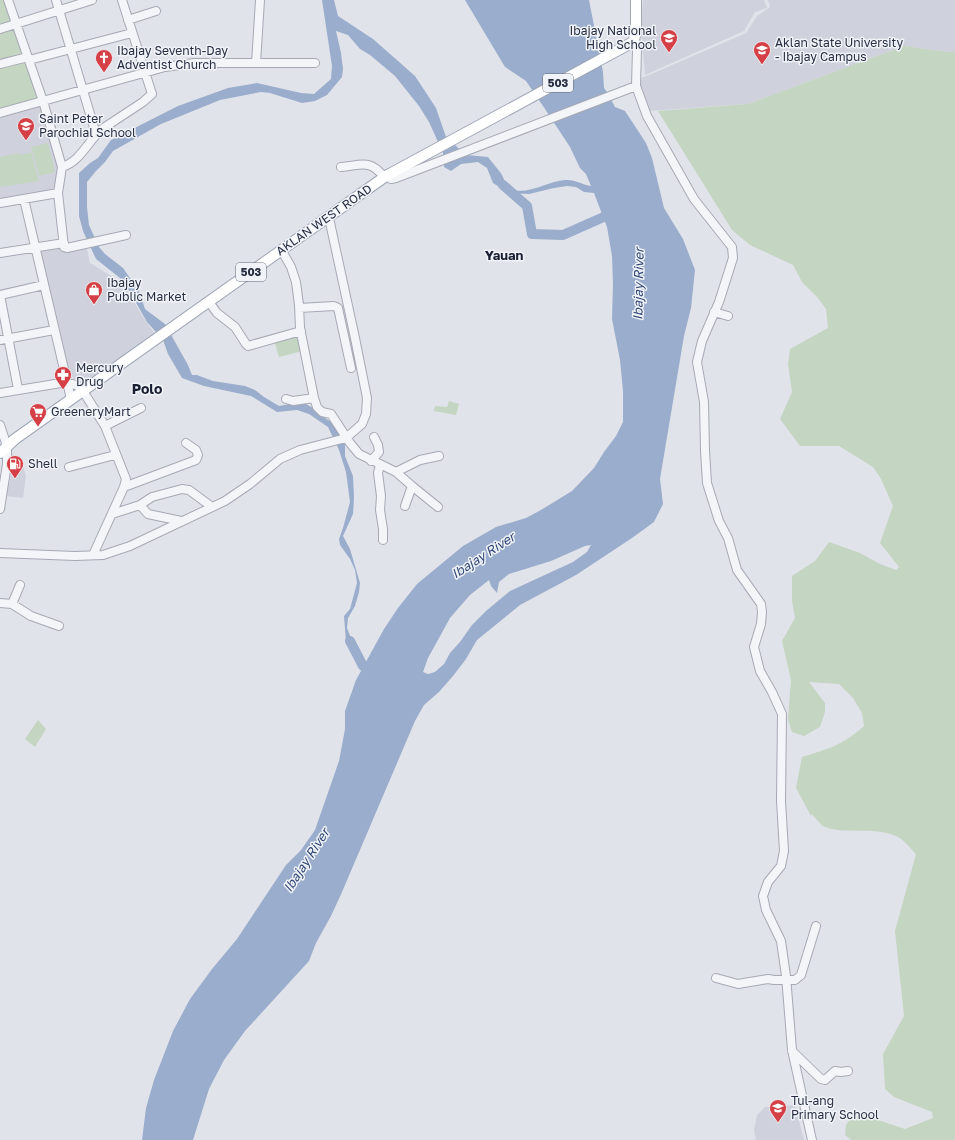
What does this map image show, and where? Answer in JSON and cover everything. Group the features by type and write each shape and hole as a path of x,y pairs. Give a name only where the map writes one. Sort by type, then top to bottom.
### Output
{"main road":[{"path":"635,39 636,0"},
{"name":"AKLAN WEST ROAD","path":"3,449 71,399 385,177 633,42 635,39"}],"street":[{"path":"8,0 43,101 62,167 58,193 64,244 66,248 126,235"},
{"path":"56,0 96,134"},
{"path":"0,29 92,0"},
{"path":"62,167 72,163 78,158 96,134 143,102 152,94 122,0"},
{"path":"256,63 260,0"},
{"path":"128,20 156,11"},
{"path":"0,64 70,50 132,33"},
{"path":"635,39 637,50 636,86 640,99 654,130 674,162 694,199 732,247 733,258 702,341 697,362 704,402 707,483 719,521 728,538 737,570 761,604 761,624 754,647 760,671 782,714 781,801 784,851 781,866 768,882 763,896 766,910 781,941 787,980 792,1050 812,1140"},
{"path":"0,113 165,68 194,64 315,63"},
{"path":"342,167 366,164 372,165 385,177 391,179 396,178 436,164 612,94 636,86"},
{"path":"0,203 58,193"},
{"path":"24,199 71,399"},
{"path":"0,553 103,555 130,546 225,501 250,484 280,460 300,450 346,438 362,424 366,414 367,398 354,330 329,218"},
{"path":"0,252 64,244"},
{"path":"282,251 291,267 296,282 300,308 301,332 314,398 320,411 331,414 346,438 359,454 396,472 438,507"},
{"path":"18,389 4,339 0,295 44,285"},
{"path":"209,302 217,313 235,328 248,346 301,332"},
{"path":"300,308 334,306 338,308 350,368"},
{"path":"714,312 728,316"},
{"path":"4,339 54,330"},
{"path":"0,393 67,382 84,390 105,426 126,479 124,487 93,555"},
{"path":"286,399 293,401 314,398"},
{"path":"105,426 141,408"},
{"path":"0,425 3,449 8,464 0,509"},
{"path":"371,461 379,452 378,445 374,437"},
{"path":"124,487 196,460 198,455 196,450 186,443"},
{"path":"69,467 116,455"},
{"path":"396,472 420,460 439,456"},
{"path":"380,464 378,473 381,496 380,510 383,540"},
{"path":"405,506 412,486"},
{"path":"112,514 140,505 152,497 182,489 189,490 212,507"},
{"path":"140,505 148,514 181,521"},
{"path":"12,604 20,585"},
{"path":"0,603 12,604 31,616 59,626"},
{"path":"716,978 738,984 768,979 795,980 801,975 816,926"},
{"path":"792,1050 821,1079 825,1080 829,1078 836,1071 848,1071"}],"shaded area":[{"name":"Ibajay National High School","path":"643,0 764,0 767,8 755,12 744,31 645,75 641,28"},
{"name":"Aklan State University - Ibajay Campus","path":"768,0 955,0 955,52 904,46 748,104 648,111 639,87 642,78 746,33 757,16 770,7"},
{"name":"Saint Peter Parochial School","path":"41,104 59,168 57,183 52,191 0,201 0,115"},
{"name":"Ibajay Public Market","path":"86,245 90,263 118,280 128,292 155,334 86,381 74,379 68,369 40,250"},
{"path":"10,454 20,456 26,476 23,498 6,496 11,476"},
{"name":"Tul-ang Primary School","path":"795,1105 804,1140 756,1140 754,1130 757,1115 765,1107"}],"green space":[{"path":"0,0 5,0 12,22 0,26"},
{"path":"14,27 24,56 0,62 0,32"},
{"path":"904,46 955,52 955,1140 851,1140 845,1135 846,1125 853,1114 869,1113 878,1120 905,1129 933,1118 932,1112 894,1097 885,1089 883,1054 904,1016 895,931 916,854 900,838 890,834 872,831 833,829 823,826 812,814 811,816 796,788 802,757 835,746 849,738 864,726 862,713 853,698 839,684 809,682 825,703 825,712 820,727 804,736 792,732 788,720 791,680 782,641 795,618 792,601 792,576 815,561 829,542 860,553 880,564 896,570 899,567 880,543 893,506 881,479 873,467 839,446 800,446 780,419 792,392 788,364 790,349 828,328 826,309 818,298 802,282 793,265 750,245 732,230 658,111 748,104"},
{"path":"27,61 39,98 0,109 0,68"},
{"path":"48,143 55,172 39,176 31,147"},
{"path":"31,152 39,181 0,187 0,157 19,153 20,155"},
{"path":"300,333 303,351 279,357 274,340"},
{"path":"449,401 459,404 456,415 434,411 435,406 447,407"},
{"path":"38,720 46,729 35,747 25,739"}],"water":[{"name":"Ibajay River","path":"322,0 334,0 338,16 373,39 415,76 436,108 446,137 466,155 488,157 510,188 517,191 524,191 565,180 572,180 591,186 586,174 580,168 570,147 545,109 526,81 505,67 465,0 589,0 603,72 604,88 615,107 625,111 646,143 652,158 664,208 683,239 695,270 691,308 684,336 660,479 663,504 654,522 576,575 520,605 477,640 466,659 453,676 439,692 424,705 415,721 342,892 316,943 309,961 245,1031 224,1060 209,1089 193,1140 142,1140 146,1108 154,1080 173,1031 190,999 237,939 286,865 301,850 315,830 339,761 345,729 345,711 356,680 384,629 398,608 417,584 463,546 496,527 526,518 572,491 594,468 616,436 623,422 623,391 620,360 612,319 612,256 607,227 594,193 584,192 576,187 567,186 529,194 509,193 493,183 487,168 478,162 461,164 451,171 444,167 443,153 429,122 419,106 395,76 370,55 360,49 348,35 336,31 341,53 343,69 342,77 327,95 315,101 302,103 270,93 261,92 220,100 161,124 113,151 87,182 89,225 99,247 105,254 123,268 139,291 145,309 165,324 192,375 197,375 213,381 245,386 255,390 279,406 296,403 306,404 333,423 345,445 345,456 353,476 354,498 353,514 343,536 350,549 360,583 355,606 348,618 347,628 357,653 356,655 346,642 344,616 350,609 357,583 355,570 350,559 340,545 339,539 350,502 346,472 339,450 328,427 309,414 297,410 277,412 251,396 204,386 182,378 168,354 163,340 147,322 130,292 120,278 96,259 83,231 79,216 79,173 98,158 111,140 178,106 228,88 257,83 301,93 314,94 331,79 332,66","holes":["591,545 587,552 573,562 510,591 472,625 450,653 444,664 435,672 428,674 423,672 428,658 450,618 470,595 489,580 491,586 497,593 499,582 509,574 551,561 585,546"]}],"waterway":[{"path":"503,185 527,206 532,234 563,235 615,212"},
{"path":"350,641 363,666"}],"place":[{"name":"Ibajay National High School","path":"669,53"},
{"name":"Aklan State University - Ibajay Campus","path":"762,65"},
{"name":"Ibajay Seventh-Day Adventist Church","path":"104,73"},
{"name":"Saint Peter Parochial School","path":"26,141"},
{"name":"Ibajay Public Market","path":"94,305"},
{"name":"Mercury Drug","path":"63,390"},
{"name":"GreeneryMart","path":"38,427"},
{"name":"Shell","path":"15,479"},
{"name":"Tul-ang Primary School","path":"778,1123"}],"district":[{"name":"Yauan","path":"504,255"},
{"name":"Polo","path":"147,389"}]}
